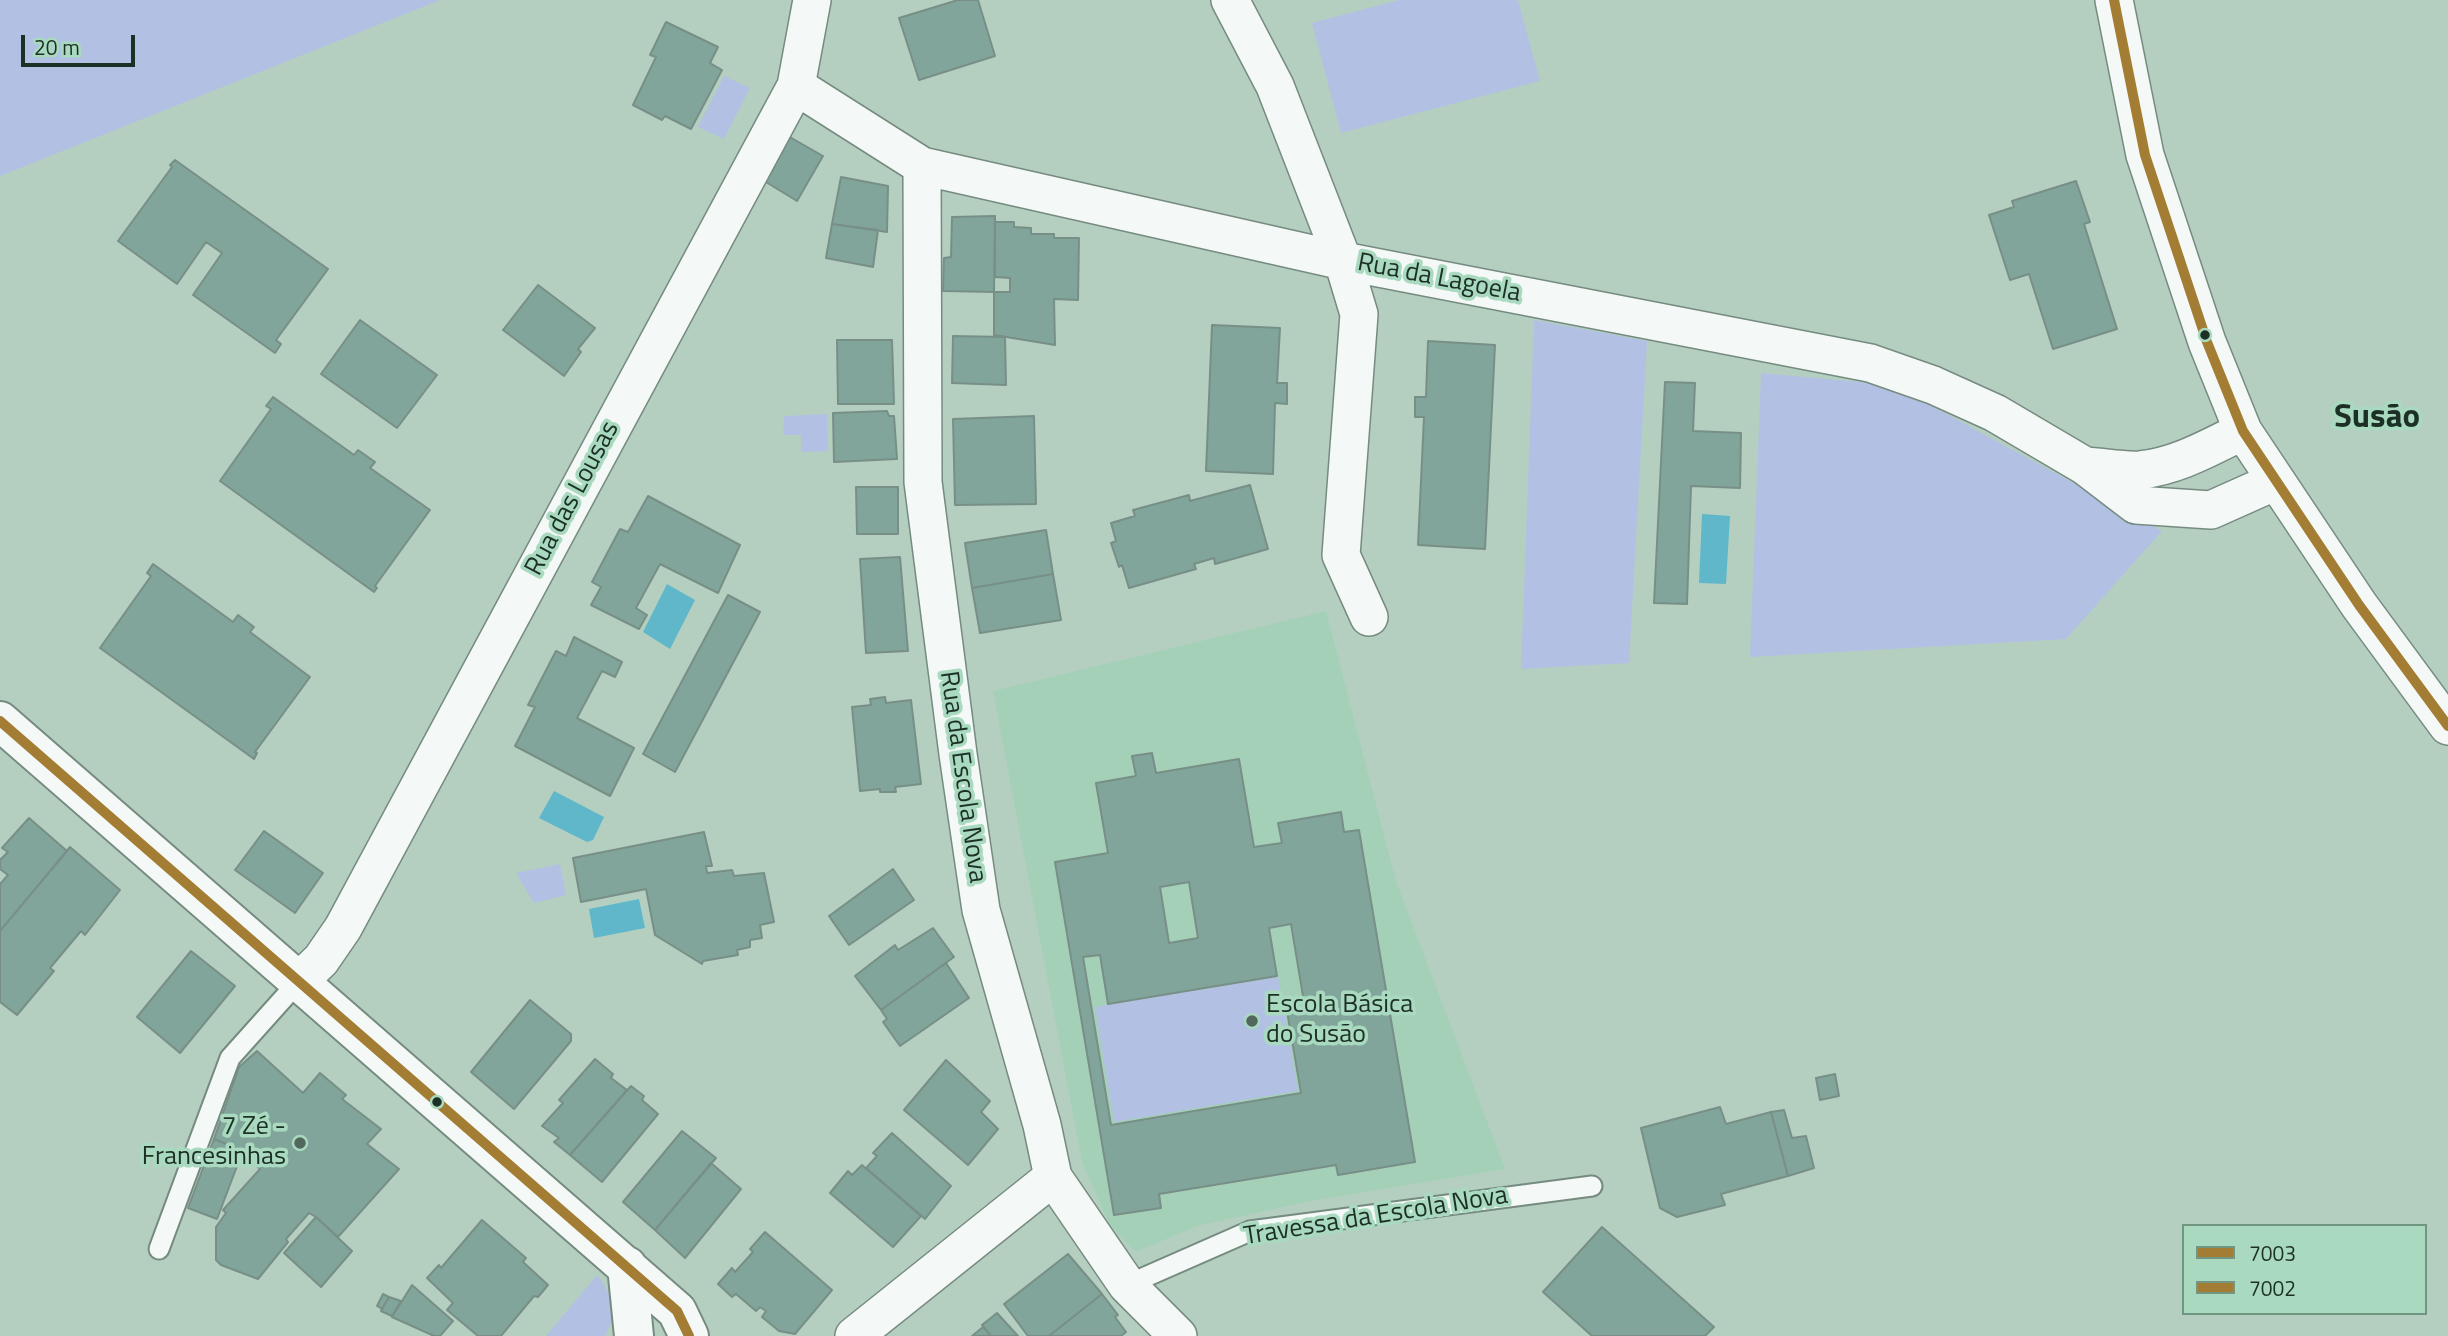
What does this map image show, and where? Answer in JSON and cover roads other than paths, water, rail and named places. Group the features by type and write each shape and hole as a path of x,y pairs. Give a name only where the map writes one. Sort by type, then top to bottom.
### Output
{"street":[{"name":"Rua das Lousas","path":"299,981 321,960 343,928 796,86 812,0"},
{"path":"1230,0 1275,86 1343,261 1359,314 1341,555 1369,617"},
{"path":"2114,0 2145,155 2207,342 2243,431 2359,605 2448,726"},
{"name":"Rua da Lagoela","path":"796,86 922,166 1343,261 1870,363 1933,385 1995,413 2085,466 2136,505 2211,510 2276,481"},
{"name":"Rua da Escola Nova","path":"922,166 923,482 981,910 1042,1125 1053,1177 1127,1285 1178,1336"},
{"name":"Rua da Lagoela","path":"2085,466 2139,470 2162,466 2191,457 2243,431"},
{"path":"0,721 627,1266 677,1311 689,1336"},
{"path":"854,1336 1053,1177"},
{"path":"627,1266 634,1336"}],"lane":[{"path":"159,1249 230,1058 299,981"},
{"name":"Travessa da Escola Nova","path":"1127,1285 1250,1231 1592,1186"}],"place":[{"name":"Escola Básica do Susão","path":"1252,1021"},
{"name":"7 Zé - Francesinhas","path":"300,1143"}],"district":[{"name":"Susão","path":"2377,419"}]}
